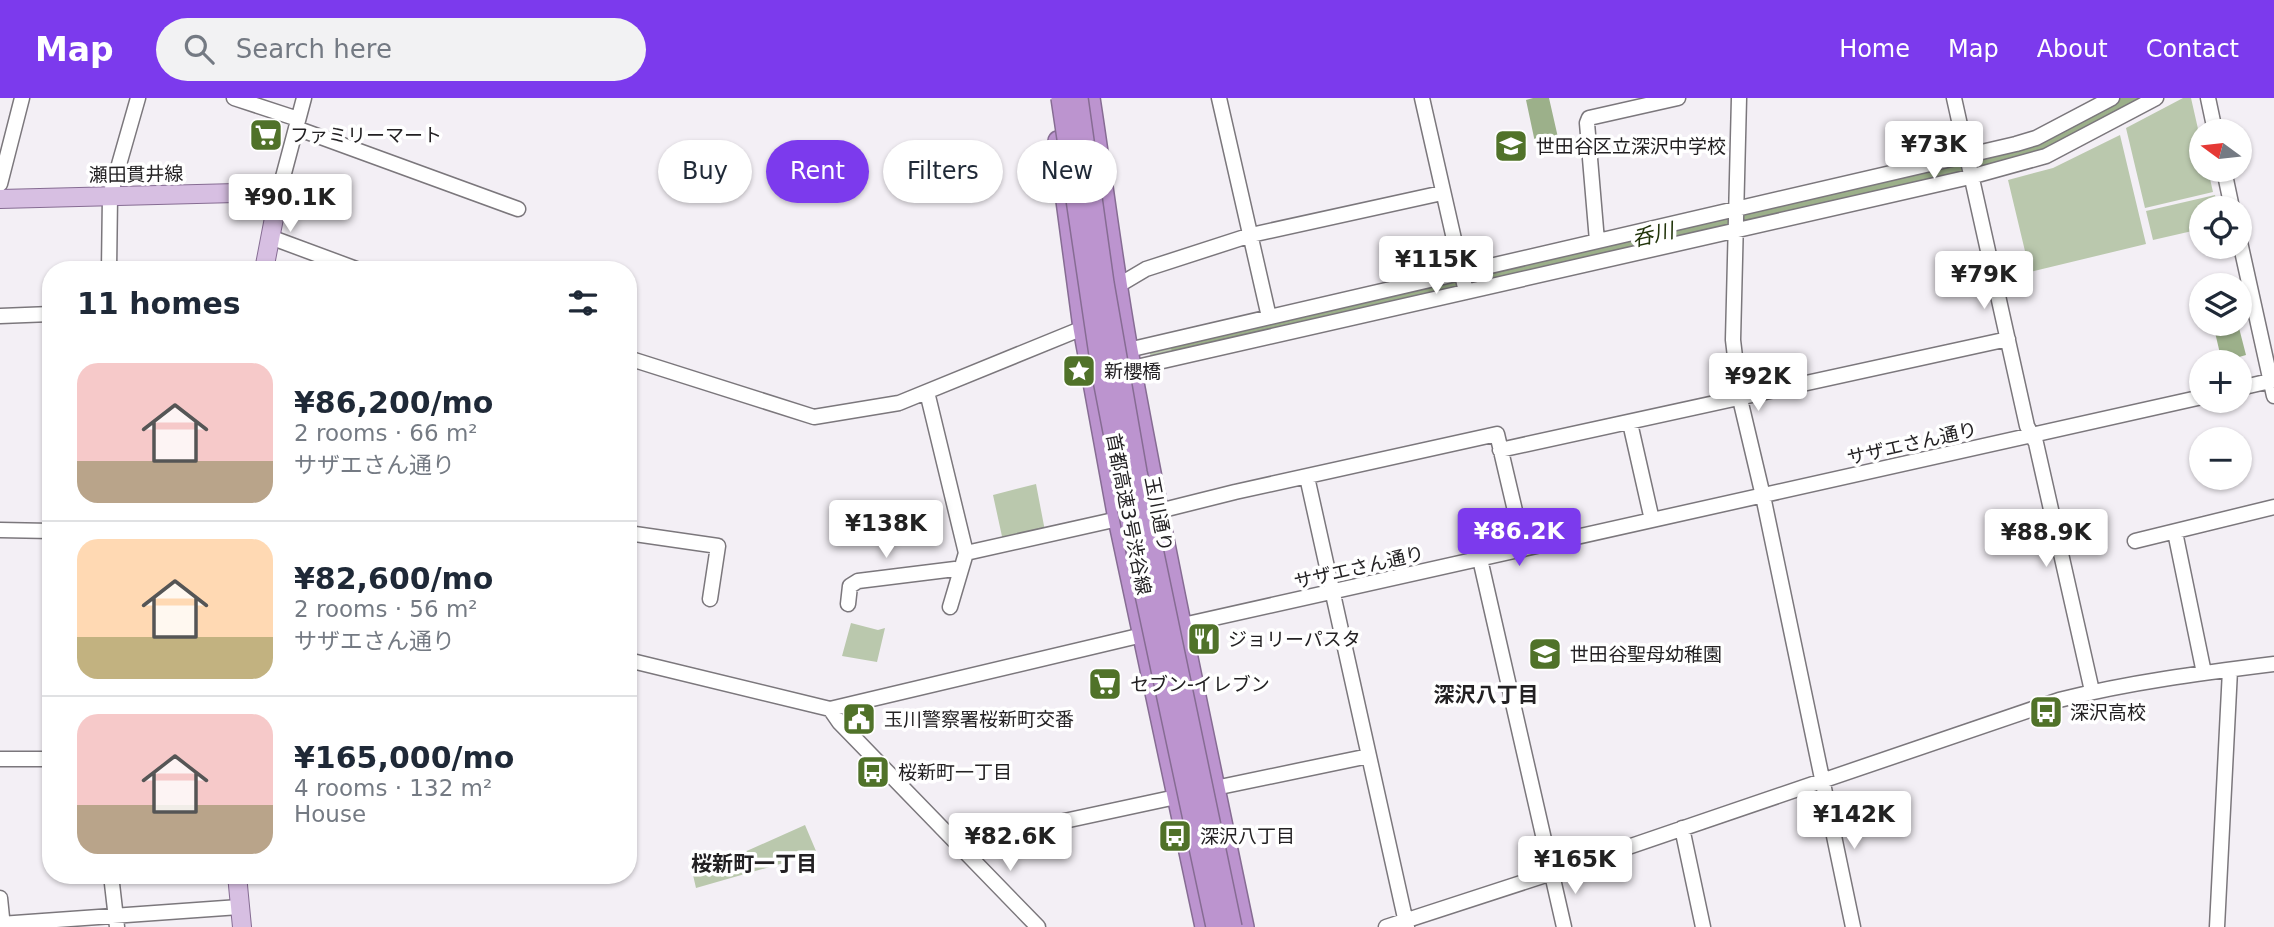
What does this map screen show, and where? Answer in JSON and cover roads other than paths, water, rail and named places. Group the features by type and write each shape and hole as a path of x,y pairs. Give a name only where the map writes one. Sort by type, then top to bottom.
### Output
{"highway":[{"name":"玉川通り","path":"1052,98 1083,328 1118,519 1205,927"},
{"name":"首都高速3号渋谷線","path":"1061,98 1101,375 1216,927"},
{"name":"首都高速3号渋谷線","path":"1078,98 1104,283 1132,447 1232,927"},
{"name":"玉川通り","path":"1090,98 1130,359 1181,626 1244,927"}],"main road":[{"name":"瀬田貫井線","path":"0,199 279,192"},
{"path":"266,261 279,192"},
{"path":"238,884 242,927"}],"street":[{"path":"0,184 22,98"},
{"path":"109,261 110,196 138,98"},
{"path":"234,98 518,209"},
{"path":"279,192 303,98"},
{"path":"1219,98 1269,317"},
{"path":"1422,98 1466,292"},
{"path":"1597,241 1587,123 1589,118 1678,98"},
{"path":"1740,98 1733,340 1740,399 1763,496 1853,927"},
{"path":"1954,98 2026,426 2036,443 2092,691"},
{"path":"1130,359 1269,317 1597,241 1736,221 1968,166 2036,138 2112,98"},
{"path":"1130,359 1466,292 1736,221 1968,166 2046,156 2156,98"},
{"path":"2208,98 2213,119"},
{"path":"1119,285 1146,269 1251,235 1443,193"},
{"path":"270,237 335,261"},
{"path":"2244,259 2273,386 2252,387"},
{"path":"0,316 42,314"},
{"path":"637,361 814,417 899,402 1083,328"},
{"path":"1500,450 2008,339"},
{"path":"927,392 966,553 950,607"},
{"name":"サザエさん通り","path":"830,709 1181,626 2189,400"},
{"path":"1630,423 1652,520"},
{"path":"1159,511 1497,434 1524,549"},
{"path":"1307,477 1406,925"},
{"path":"2135,541 2274,507"},
{"path":"966,553 1118,519"},
{"path":"0,530 42,531"},
{"path":"2175,532 2204,673"},
{"path":"637,534 718,546 710,599"},
{"path":"1480,559 1564,927"},
{"path":"848,604 850,586 859,582 955,569 960,571"},
{"path":"637,662 830,709 839,722 1038,927"},
{"path":"1386,927 1406,925 2059,700 2092,691 2274,664"},
{"path":"2217,927 2230,670"},
{"path":"1215,788 1369,756"},
{"path":"0,759 42,759"},
{"path":"957,844 1176,797"},
{"path":"1682,828 1703,927"},
{"path":"112,884 116,921"},
{"path":"0,898 2,925 116,921 239,907"}],"waterway":[{"name":"呑川","path":"1182,345 1847,193 2043,145 2132,98"}],"place":[{"name":"ファミリーマート","path":"266,135"},
{"name":"世田谷区立深沢中学校","path":"1511,146"},
{"name":"新櫻橋","path":"1079,371"},
{"name":"ジョリーパスタ","path":"1204,639"},
{"name":"世田谷聖母幼稚園","path":"1545,654"},
{"name":"セブン-イレブン","path":"1105,684"},
{"name":"深沢高校","path":"2046,712"},
{"name":"玉川警察署桜新町交番","path":"859,719"},
{"name":"桜新町一丁目","path":"873,772"},
{"name":"深沢八丁目","path":"1175,836"}],"district":[{"name":"深沢八丁目","path":"1486,695"},
{"name":"桜新町一丁目","path":"754,864"}]}
